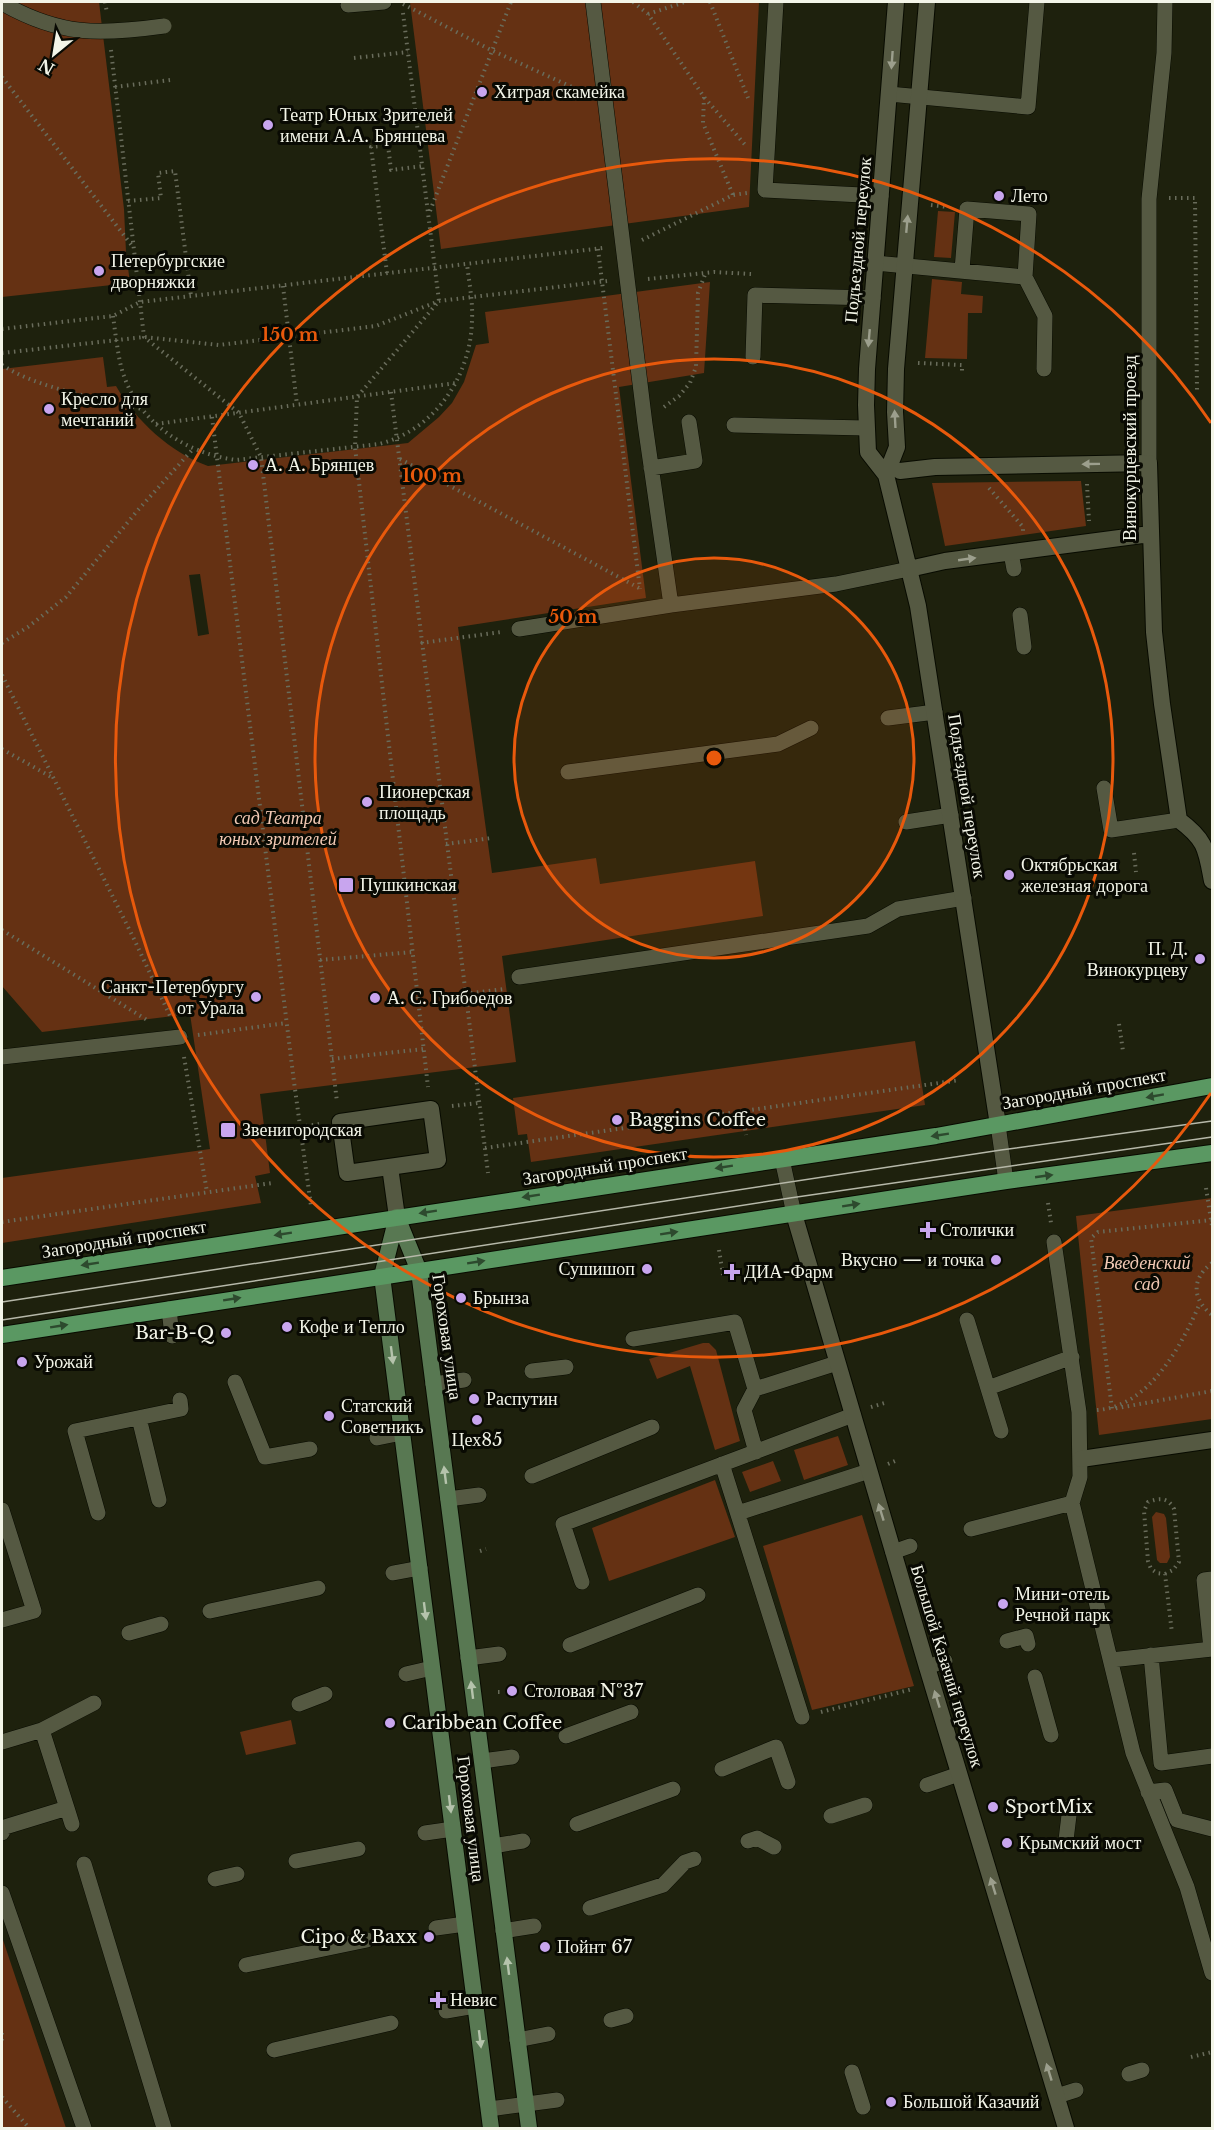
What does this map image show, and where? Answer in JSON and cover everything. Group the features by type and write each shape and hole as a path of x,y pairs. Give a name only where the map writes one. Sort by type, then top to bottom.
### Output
{"main road":[{"name":"Загородный проспект","path":"2,1278 998,1125 1212,1086"},
{"path":"2,1335 1006,1181 1212,1153"},
{"name":"Гороховая улица","path":"397,1217 419,1270 529,2128"},
{"name":"Гороховая улица","path":"397,1217 382,1276 491,2128"}],"street":[{"name":"Подъездной переулок","path":"896,2 867,369 868,452 893,473 909,569 918,606 998,1125"},
{"path":"927,2 903,265 896,369 897,447 893,473 923,468 1149,463"},
{"name":"Винокурцевский проезд","path":"1149,463 1154,632 1179,820"},
{"path":"909,569 945,561 1017,557 1090,542 1150,534"},
{"path":"1179,820 1195,832 1203,842 1212,880"},
{"path":"431,1109 438,1161 347,1173 340,1122 431,1109"},
{"path":"390,1167 397,1217"},
{"name":"Большой Казачий переулок","path":"794,1214 837,1363 859,1412 869,1471 1066,2128"},
{"path":"1081,1460 1212,1440"}],"lane":[{"path":"348,5 384,2"},
{"path":"593,2 626,279 671,605"},
{"path":"776,2 765,190 881,196"},
{"path":"889,94 1028,107 1037,2"},
{"name":"Винокурцевский проезд","path":"1149,463 1149,199 1164,53 1165,2"},
{"path":"2,3 42,23 66,29 95,33 124,32 164,26"},
{"path":"962,270 967,209 1029,214 1025,277 1045,316 1044,369"},
{"path":"875,263 1025,277"},
{"path":"753,357 755,295 873,298"},
{"path":"651,468 695,461 689,422"},
{"path":"734,425 866,428"},
{"path":"519,629 671,605 836,584 909,569"},
{"path":"1020,615 1024,647"},
{"path":"888,718 934,712"},
{"path":"567,772 778,744 811,728"},
{"path":"1104,788 1111,830 1179,820"},
{"path":"906,822 951,815"},
{"path":"519,977 868,926 897,909 964,898"},
{"path":"2,1057 180,1037"},
{"path":"998,1125 1006,1181"},
{"path":"782,1159 794,1214"},
{"path":"1054,1242 1079,1412 1080,1477 1072,1503 1133,1753 1187,1887 1212,1972"},
{"path":"169,1309 172,1336"},
{"path":"967,1320 1001,1431"},
{"path":"633,1339 735,1322 755,1389 744,1410 756,1452"},
{"path":"988,1388 1072,1357"},
{"path":"755,1389 837,1363"},
{"path":"532,1371 566,1366"},
{"path":"433,1384 464,1380"},
{"path":"235,1382 265,1457 310,1449"},
{"path":"98,1513 75,1431 181,1409 180,1400"},
{"path":"582,1582 563,1524 859,1412"},
{"path":"140,1418 159,1500"},
{"path":"532,1476 652,1427"},
{"path":"377,1438 402,1433"},
{"path":"723,1464 802,1717"},
{"path":"738,1513 869,1471"},
{"path":"448,1499 478,1495"},
{"path":"970,1528 1025,1508 1072,1503"},
{"path":"2,1510 34,1611 2,1620"},
{"path":"893,1552 910,1546"},
{"path":"393,1573 420,1568"},
{"path":"1111,1660 1212,1649 1204,1580 1212,1579"},
{"path":"210,1611 318,1588"},
{"path":"570,1645 698,1595"},
{"path":"129,1633 161,1624"},
{"path":"1007,1641 1026,1636 1028,1644"},
{"path":"468,1658 499,1654"},
{"path":"1151,1655 1161,1763 1212,1756"},
{"path":"927,1667 945,1661"},
{"path":"406,1674 432,1668"},
{"path":"1035,1677 1051,1735"},
{"path":"299,1704 325,1694"},
{"path":"2,1742 42,1730 94,1704"},
{"path":"566,1736 631,1712"},
{"path":"42,1730 72,1824"},
{"path":"723,1769 776,1747 788,1782"},
{"path":"482,1761 512,1757"},
{"path":"927,1785 959,1774"},
{"path":"577,1824 673,1789"},
{"path":"1148,1792 1165,1790 1177,1820 1212,1829"},
{"path":"831,1816 865,1805"},
{"path":"1066,1840 1070,1807"},
{"path":"2,1833 5,1827 67,1808"},
{"path":"425,1833 453,1829"},
{"path":"748,1841 757,1838 774,1846"},
{"path":"493,1846 523,1841"},
{"path":"296,1861 358,1849"},
{"path":"590,1908 663,1885 685,1862 694,1859"},
{"path":"84,1864 164,2128"},
{"path":"215,1879 237,1874"},
{"path":"2,1893 84,2128"},
{"path":"436,1928 465,1924"},
{"path":"503,1931 534,1926"},
{"path":"246,1965 367,1940"},
{"path":"446,2010 476,2006"},
{"path":"274,2050 391,2023"},
{"path":"517,2040 548,2034"},
{"path":"852,2072 863,2107"},
{"path":"1057,2096 1076,2090"},
{"path":"489,2109 557,2100"}],"path":[{"path":"105,2 108,23"},
{"path":"401,2 491,50 604,103"},
{"path":"401,2 439,301 357,397 355,447 431,1109 478,1103"},
{"path":"429,213 511,2"},
{"path":"633,2 648,14 704,97 766,169"},
{"path":"648,14 685,2"},
{"path":"710,2 750,103"},
{"path":"110,44 144,337 239,413 261,457 340,1122 300,1127"},
{"path":"354,58 408,52"},
{"path":"2,77 134,247"},
{"path":"115,87 170,80"},
{"path":"704,97 703,123 733,195"},
{"path":"387,273 371,147 388,145 391,170 423,166"},
{"path":"128,201 161,198 158,173 176,171 191,296"},
{"path":"2,328 113,316 140,302 635,244 733,195 765,190"},
{"path":"1149,199 1195,198 1197,392"},
{"path":"598,249 640,589"},
{"path":"113,316 120,363 126,380 142,409 169,436 193,449 217,458 236,460 355,447 396,439 433,414 456,383 466,356 472,319 467,264"},
{"path":"645,424 679,396 690,383 696,367 698,293 706,272"},
{"path":"2,353 144,337 219,345 376,326 439,301 601,281 639,280 706,272 759,274"},
{"path":"283,286 297,405"},
{"path":"917,363 962,365 962,372"},
{"path":"2,365 16,374 37,382 142,409"},
{"path":"155,424 456,383"},
{"path":"391,392 488,1173"},
{"path":"212,417 286,1023 311,1206"},
{"path":"2,644 66,597 138,510 193,449"},
{"path":"400,459 671,605"},
{"path":"1085,464 1090,542"},
{"path":"985,466 986,485 1023,527 1017,557"},
{"path":"421,643 519,629"},
{"path":"2,675 133,937 180,1037 207,1192"},
{"path":"2,749 54,779"},
{"path":"446,844 492,838"},
{"path":"1134,853 1136,872"},
{"path":"2,930 155,1025 180,1037 286,1023"},
{"path":"320,960 413,952"},
{"path":"465,994 506,989 519,977"},
{"path":"1119,1024 1123,1051"},
{"path":"332,1059 424,1049"},
{"path":"485,1148 960,1080"},
{"path":"742,1111 746,1135"},
{"path":"2,1222 272,1183"},
{"path":"1206,1188 1212,1226"},
{"path":"1112,1409 1091,1238 1098,1233 1212,1220"},
{"path":"719,1250 723,1275"},
{"path":"1212,1263 1198,1279 1196,1289 1200,1303 1212,1315"},
{"path":"1112,1409 1136,1395 1162,1370 1174,1355 1200,1303"},
{"path":"1079,1412 1112,1409 1212,1391"},
{"path":"859,1412 888,1402"},
{"path":"1164,1498 1174,1509 1179,1562 1173,1570 1165,1574 1151,1569 1148,1561 1144,1511 1148,1502 1164,1498"},
{"path":"480,1551 486,1549"},
{"path":"1165,1574 1175,1652"},
{"path":"802,1717 919,1687"},
{"path":"498,1692 504,1692"},
{"path":"2,2032 2,2045"},
{"path":"1191,2057 1212,2052"},
{"path":"2,2097 29,2128"}],"green space":[{"path":"2,2 99,2 124,209 130,283 2,297"},
{"path":"410,2 759,2 749,207 441,249"},
{"path":"938,211 955,212 951,258 934,257"},
{"path":"932,279 962,282 961,294 983,296 982,313 968,313 967,359 925,358"},
{"name":"сад Театра юных зрителей","path":"710,282 704,373 619,387 646,598 458,627 492,873 596,858 600,884 755,861 763,916 502,956 516,1062 260,1094 270,1173 255,1176 261,1203 2,1243 2,1178 210,1149 190,1014 42,1032 2,986 2,369 103,357 107,387 116,386 133,411 155,434 181,453 208,466 408,443 452,403 464,382 476,345 489,343 485,312","holes":["200,574 209,634 198,636 189,575"]},
{"path":"1081,481 1086,526 945,546 932,483"},
{"path":"915,1041 925,1105 531,1162 527,1134 518,1135 513,1098"},
{"name":"Введенский сад","path":"1212,1198 1212,1419 1099,1435 1076,1216"},
{"path":"709,1343 716,1350 740,1441 715,1450 690,1366 657,1379 649,1359"},
{"path":"838,1436 848,1465 804,1480 794,1450"},
{"path":"773,1461 781,1481 750,1492 742,1472"},
{"path":"715,1480 735,1537 609,1581 592,1528"},
{"path":"1156,1512 1164,1514 1166,1518 1170,1557 1167,1563 1160,1563 1157,1560 1152,1517"},
{"path":"862,1515 914,1686 812,1710 763,1546"},
{"path":"291,1720 296,1744 246,1755 240,1732"},
{"path":"2,1937 66,2128 2,2128"}],"tram line":[{"path":"2,1302 1001,1150 1212,1121"},
{"path":"2,1320 790,1198 1212,1137"}],"place":[{"name":"Хитрая скамейка","path":"482,92"},
{"name":"Театр Юных Зрителей имени А.А. Брянцева","path":"268,125"},
{"name":"Лето","path":"999,196"},
{"name":"Петербургские дворняжки","path":"99,271"},
{"name":"Кресло для мечтаний","path":"49,409"},
{"name":"А. А. Брянцев","path":"253,465"},
{"name":"Пионерская площадь","path":"367,802"},
{"name":"Октябрьская железная дорога","path":"1009,875"},
{"name":"Пушкинская","path":"346,885"},
{"name":"П. Д. Винокурцеву","path":"1200,959"},
{"name":"Санкт-Петербургу от Урала","path":"256,997"},
{"name":"А. С. Грибоедов","path":"375,998"},
{"name":"Baggins Coffee","path":"617,1120"},
{"name":"Звенигородская","path":"228,1130"},
{"name":"Столички","path":"928,1230"},
{"name":"Вкусно — и точка","path":"996,1260"},
{"name":"Сушишоп","path":"647,1269"},
{"name":"ДИА-Фарм","path":"732,1272"},
{"name":"Брынза","path":"461,1298"},
{"name":"Кофе и Тепло","path":"287,1327"},
{"name":"Bar-B-Q","path":"226,1333"},
{"name":"Урожай","path":"22,1362"},
{"name":"Распутин","path":"474,1399"},
{"name":"Статский Советникъ","path":"329,1416"},
{"name":"Цех85","path":"477,1420"},
{"name":"Мини-отель Речной парк","path":"1003,1604"},
{"name":"Столовая №37","path":"512,1691"},
{"name":"Caribbean Coffee","path":"390,1723"},
{"name":"SportMix","path":"993,1807"},
{"name":"Крымский мост","path":"1007,1843"},
{"name":"Cipo & Baxx","path":"429,1937"},
{"name":"Пойнт 67","path":"545,1947"},
{"name":"Невис","path":"438,2000"},
{"name":"Большой Казачий","path":"891,2102"}]}
